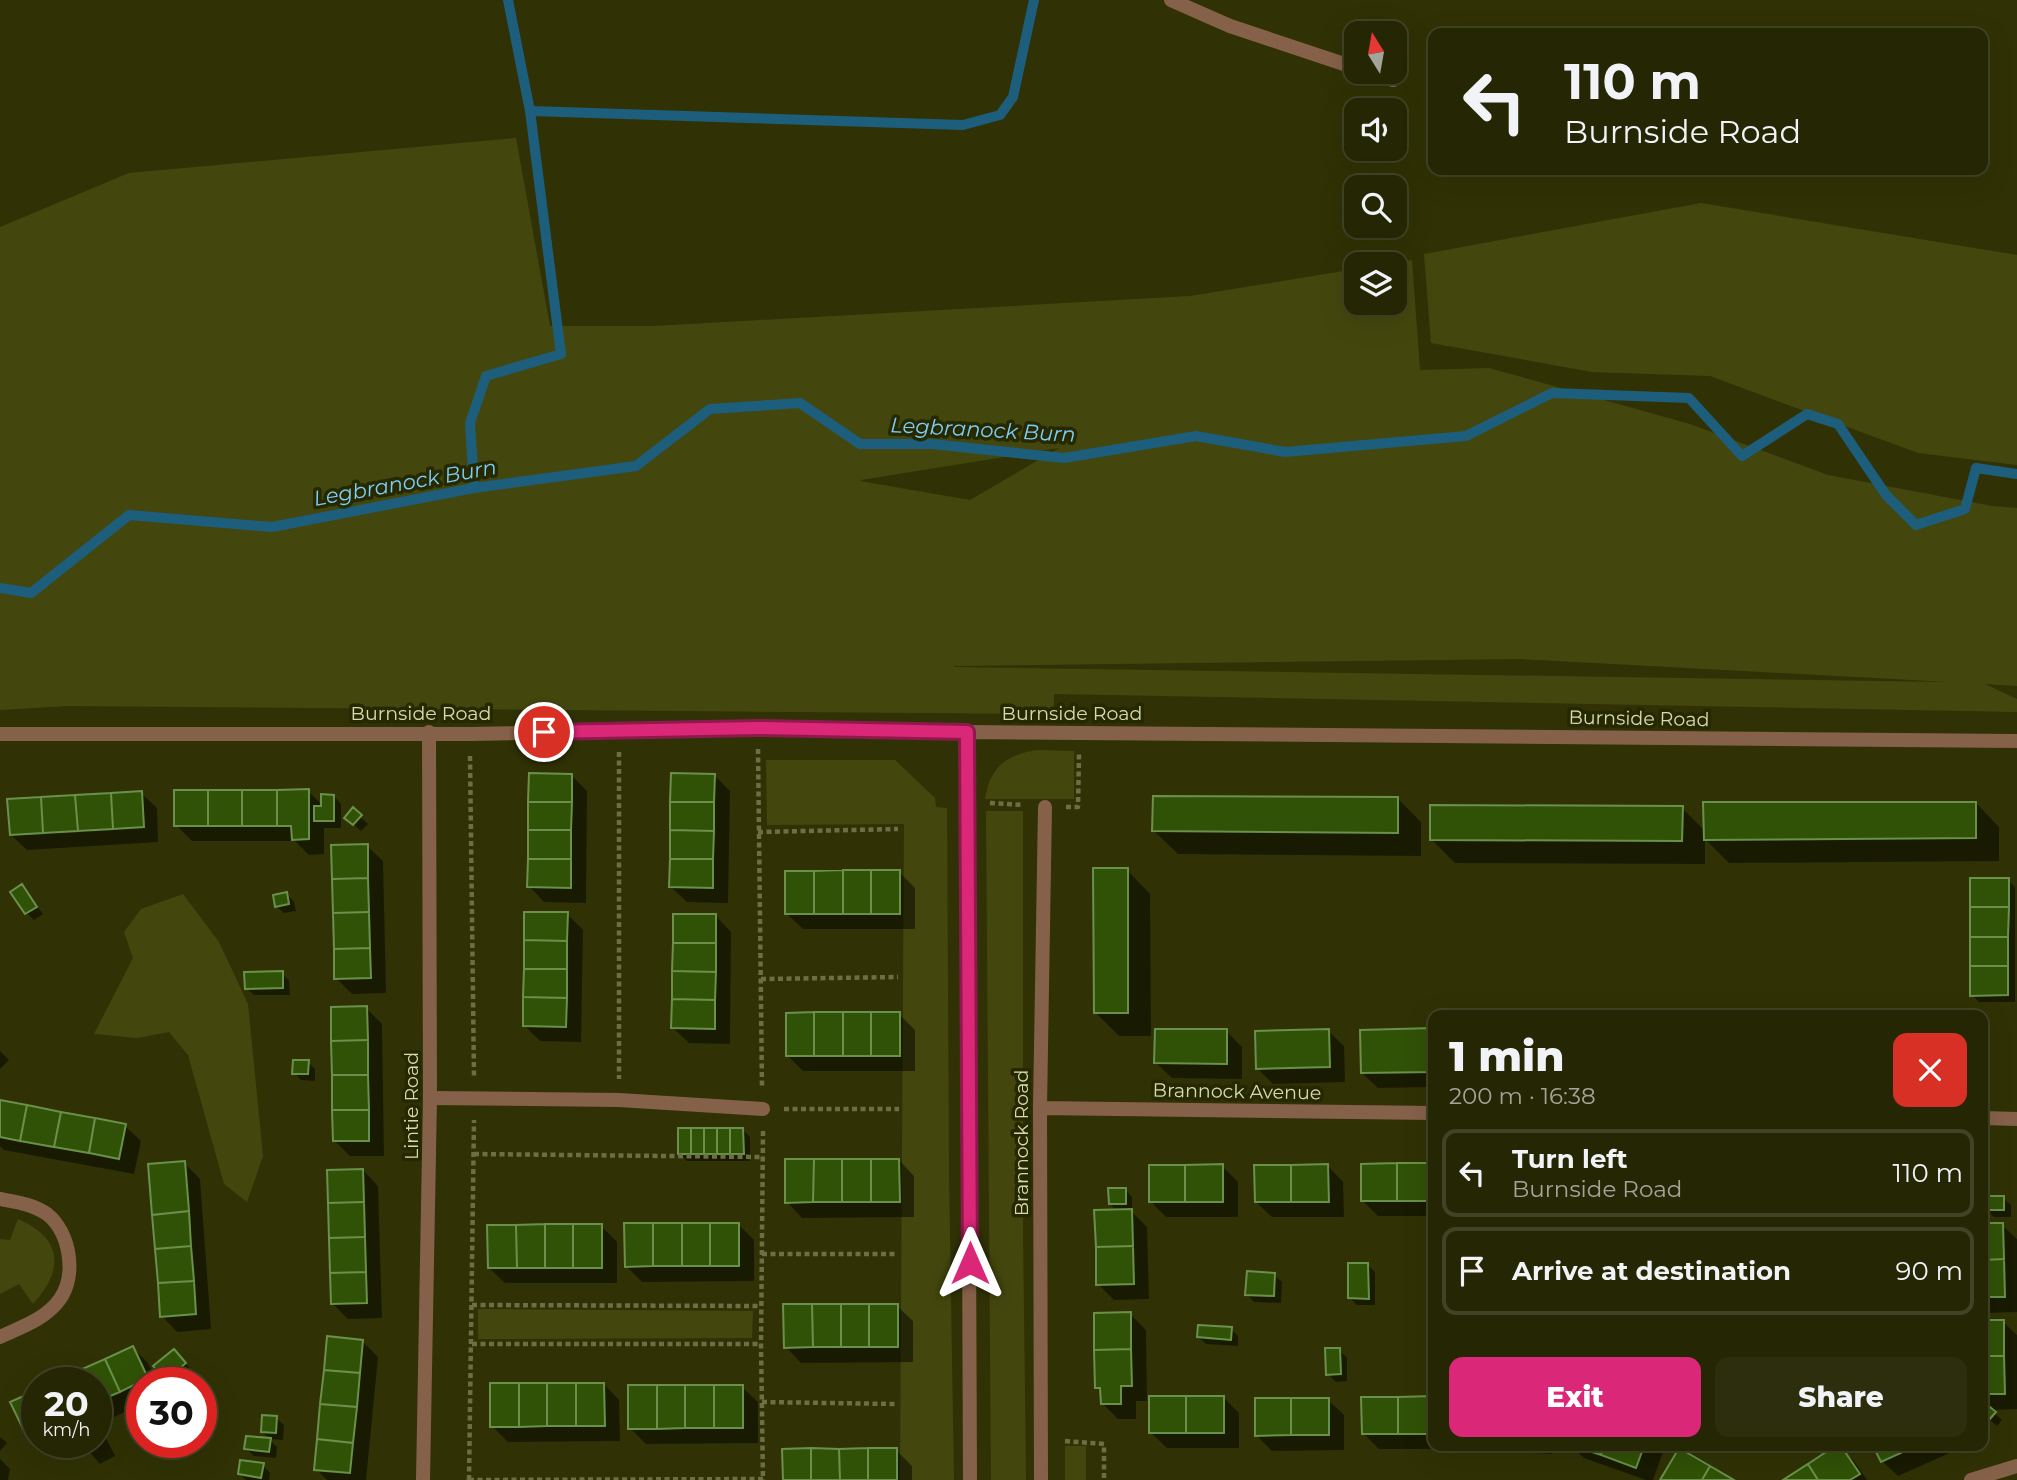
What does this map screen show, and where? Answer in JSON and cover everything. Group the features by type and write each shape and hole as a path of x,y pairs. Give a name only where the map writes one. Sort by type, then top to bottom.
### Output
{"street":[{"path":"1171,0 1230,26 1344,64"},
{"name":"Burnside Road","path":"0,734 470,734 758,728 2017,741"},
{"name":"Lintie Road","path":"423,1480 430,1098 429,732"},
{"path":"967,732 970,1480"},
{"name":"Brannock Road","path":"1041,1480 1040,1108 1045,807"},
{"path":"430,1098 620,1100 762,1110"},
{"name":"Brannock Avenue","path":"1040,1108 1428,1112"},
{"path":"1988,1118 2017,1119"},
{"path":"0,1199 26,1203 47,1214 62,1233 69,1254 69,1278 61,1298 45,1315 0,1337"},
{"path":"1971,1480 2017,1466"}],"path":[{"path":"618,730 620,1100"},
{"path":"758,831 898,830"},
{"path":"761,979 898,977"},
{"path":"762,1110 899,1109"},
{"path":"474,1154 763,1157"},
{"path":"762,1254 896,1254"},
{"path":"472,1305 761,1306"},
{"path":"472,1344 761,1344"},
{"path":"762,1402 896,1404"},
{"path":"1040,1439 1104,1444 1104,1480"},
{"path":"470,1480 763,1479"}],"shaded area":[{"path":"516,138 550,326 654,326 1190,296 1344,271 1344,315 1407,315 1407,261 1412,260 1420,370 1489,368 1690,424 1828,475 1992,506 2017,508 2017,686 1985,684 2017,699 2017,712 1054,694 1054,714 68,706 0,710 0,227 129,173","holes":["1059,448 970,500 860,481","1520,659 1948,682 954,667 954,666"]},
{"path":"1701,203 2017,255 2017,465 1918,453 1710,376 1592,372 1431,343 1424,254"},
{"path":"1037,750 1074,751 1074,799 985,799 991,779 1001,764 1016,755"},
{"path":"766,760 895,760 935,798 936,807 947,808 954,1480 900,1480 904,824 767,825"},
{"path":"986,811 1023,811 1026,1480 991,1480"},
{"path":"183,894 219,942 248,1004 263,1156 247,1202 224,1184 188,1055 169,1032 137,1038 94,1034 133,958 124,932 141,909"},
{"path":"18,1219 43,1235 51,1245 54,1255 50,1279 33,1304 19,1284 0,1294 0,1239 10,1240"},
{"path":"478,1309 753,1311 752,1338 478,1339"},
{"path":"1065,1446 1086,1446 1086,1480 1065,1480"}],"building":[{"path":"529,773 572,774 572,802 528,802"},
{"path":"671,773 715,774 714,802 670,802"},
{"path":"309,789 309,839 292,840 291,826 277,826 277,790"},
{"path":"174,790 208,790 208,826 174,826"},
{"path":"208,790 242,790 242,826 208,826"},
{"path":"242,790 277,790 277,826 242,826"},
{"path":"142,791 144,827 113,829 111,793"},
{"path":"111,793 113,829 78,831 75,795"},
{"path":"321,794 334,795 334,821 314,821 314,806 321,806"},
{"path":"75,795 78,831 43,833 41,797"},
{"path":"1153,796 1398,797 1398,833 1152,831"},
{"path":"41,797 43,833 10,835 7,799"},
{"path":"528,802 572,802 571,830 528,830"},
{"path":"670,802 714,802 714,831 670,830"},
{"path":"1703,802 1976,802 1976,838 1704,840"},
{"path":"1430,805 1683,806 1682,841 1430,840"},
{"path":"353,807 362,815 353,825 344,818"},
{"path":"528,830 571,830 571,859 528,859"},
{"path":"670,830 714,831 713,859 670,859"},
{"path":"368,844 368,878 332,879 331,845"},
{"path":"528,859 571,859 571,888 527,887"},
{"path":"670,859 713,859 713,888 669,887"},
{"path":"1093,868 1128,868 1128,1013 1094,1013"},
{"path":"843,870 871,870 871,914 843,914"},
{"path":"843,870 843,914 814,914 814,871"},
{"path":"871,870 900,870 900,914 871,914"},
{"path":"785,871 814,871 814,914 785,914"},
{"path":"368,878 369,912 333,913 332,879"},
{"path":"1970,878 2009,878 2009,907 1970,907"},
{"path":"22,884 37,907 25,914 10,892"},
{"path":"287,892 289,904 275,907 273,895"},
{"path":"1970,907 2009,907 2008,937 1970,937"},
{"path":"369,912 370,948 334,949 333,913"},
{"path":"524,912 568,912 567,941 524,940"},
{"path":"673,914 716,914 716,943 673,943"},
{"path":"1970,937 2008,937 2008,966 1970,966"},
{"path":"524,940 567,941 567,969 524,969"},
{"path":"673,943 716,943 716,972 672,971"},
{"path":"370,948 371,978 334,979 334,949"},
{"path":"1970,966 2008,966 2008,995 1970,996"},
{"path":"524,969 567,969 567,998 523,997"},
{"path":"283,971 283,988 245,989 244,972"},
{"path":"672,971 716,972 715,1000 672,999"},
{"path":"523,997 567,998 566,1027 523,1026"},
{"path":"672,999 715,1000 715,1029 671,1028"},
{"path":"367,1006 368,1040 331,1041 331,1007"},
{"path":"814,1012 843,1012 843,1056 814,1056"},
{"path":"814,1012 814,1056 786,1056 786,1013"},
{"path":"843,1012 871,1012 871,1056 843,1056"},
{"path":"871,1012 900,1012 900,1056 871,1056"},
{"path":"1428,1028 1428,1072 1361,1073 1360,1030"},
{"path":"1155,1029 1227,1029 1227,1064 1154,1063"},
{"path":"1329,1029 1330,1067 1256,1069 1255,1031"},
{"path":"368,1040 368,1075 332,1075 331,1041"},
{"path":"293,1060 309,1060 308,1074 292,1074"},
{"path":"332,1075 368,1075 369,1110 332,1110"},
{"path":"0,1100 27,1105 20,1141 0,1137"},
{"path":"27,1105 61,1112 54,1147 20,1141"},
{"path":"332,1110 369,1110 369,1141 333,1141"},
{"path":"61,1112 95,1118 89,1153 54,1147"},
{"path":"95,1118 126,1124 119,1159 89,1153"},
{"path":"678,1128 691,1128 691,1154 678,1154"},
{"path":"691,1128 704,1128 704,1154 691,1154"},
{"path":"704,1128 717,1128 717,1154 704,1154"},
{"path":"717,1128 730,1128 730,1154 717,1154"},
{"path":"730,1128 743,1128 744,1154 730,1154"},
{"path":"785,1159 814,1159 813,1202 785,1203"},
{"path":"814,1159 842,1159 842,1202 813,1202"},
{"path":"842,1159 871,1159 871,1202 842,1202"},
{"path":"871,1159 899,1159 900,1202 871,1202"},
{"path":"185,1161 189,1211 152,1215 148,1164"},
{"path":"1397,1163 1428,1163 1428,1201 1397,1201"},
{"path":"1397,1163 1397,1201 1361,1201 1361,1164"},
{"path":"1223,1164 1223,1202 1185,1202 1185,1165"},
{"path":"1328,1164 1329,1202 1291,1202 1291,1165"},
{"path":"1149,1165 1185,1165 1185,1202 1149,1202"},
{"path":"1254,1165 1291,1165 1291,1202 1255,1202"},
{"path":"363,1169 364,1202 328,1203 327,1170"},
{"path":"1108,1188 1126,1188 1126,1204 1109,1204"},
{"path":"1988,1196 2004,1196 2004,1210 1988,1210"},
{"path":"364,1202 365,1237 329,1238 328,1203"},
{"path":"1132,1209 1133,1246 1096,1247 1094,1210"},
{"path":"189,1211 191,1246 155,1249 152,1215"},
{"path":"624,1223 653,1223 653,1266 625,1267"},
{"path":"653,1223 682,1223 682,1266 653,1266"},
{"path":"682,1223 710,1223 710,1266 682,1266"},
{"path":"710,1223 739,1223 739,1266 710,1266"},
{"path":"1988,1223 2003,1223 2004,1259 1988,1260"},
{"path":"545,1224 573,1224 573,1268 545,1268"},
{"path":"545,1224 545,1268 517,1268 516,1225"},
{"path":"573,1224 602,1224 602,1268 573,1268"},
{"path":"487,1225 516,1225 517,1268 488,1268"},
{"path":"365,1237 366,1272 330,1273 329,1238"},
{"path":"191,1246 194,1281 158,1283 155,1249"},
{"path":"1133,1246 1134,1284 1096,1285 1096,1247"},
{"path":"2004,1259 2005,1297 1988,1297 1988,1260"},
{"path":"1348,1263 1368,1263 1369,1299 1348,1298"},
{"path":"1247,1271 1275,1273 1274,1296 1245,1295"},
{"path":"366,1272 367,1303 331,1304 330,1273"},
{"path":"194,1281 196,1314 160,1317 158,1283"},
{"path":"783,1304 812,1304 813,1347 784,1348"},
{"path":"812,1304 841,1304 841,1347 813,1347"},
{"path":"841,1304 869,1304 869,1347 841,1347"},
{"path":"869,1304 898,1304 898,1347 869,1347"},
{"path":"1131,1312 1131,1349 1094,1350 1094,1313"},
{"path":"1988,1320 2004,1320 2004,1356 1988,1356"},
{"path":"1198,1325 1232,1327 1231,1340 1197,1337"},
{"path":"327,1336 363,1340 360,1373 324,1370"},
{"path":"133,1346 143,1367 126,1367 126,1389 120,1392 112,1374 112,1367 109,1367 105,1359"},
{"path":"1325,1348 1340,1348 1341,1374 1326,1375"},
{"path":"174,1349 186,1363 181,1367 153,1366"},
{"path":"1131,1349 1132,1386 1121,1386 1121,1404 1101,1404 1100,1388 1095,1388 1094,1350"},
{"path":"1988,1356 2004,1356 2005,1394 1988,1394"},
{"path":"105,1359 109,1367 87,1367"},
{"path":"324,1370 360,1373 357,1407 320,1404"},
{"path":"112,1374 120,1392 112,1395"},
{"path":"490,1383 519,1383 519,1427 490,1427"},
{"path":"519,1383 547,1383 547,1426 519,1427"},
{"path":"547,1383 576,1383 576,1426 547,1426"},
{"path":"576,1383 604,1383 605,1426 576,1426"},
{"path":"628,1385 657,1385 657,1429 628,1429"},
{"path":"657,1385 685,1385 685,1428 657,1429"},
{"path":"685,1385 714,1385 714,1428 685,1428"},
{"path":"714,1385 743,1385 743,1428 714,1428"},
{"path":"1149,1396 1186,1396 1186,1433 1149,1433"},
{"path":"1186,1396 1224,1396 1224,1433 1186,1433"},
{"path":"1428,1396 1428,1434 1398,1434 1398,1397"},
{"path":"21,1397 21,1425 10,1402"},
{"path":"1361,1397 1398,1397 1398,1434 1362,1434"},
{"path":"1255,1398 1291,1398 1291,1435 1255,1436"},
{"path":"1291,1398 1329,1398 1329,1435 1291,1435"},
{"path":"320,1404 357,1407 353,1443 317,1439"},
{"path":"1988,1405 1996,1412 1988,1419"},
{"path":"262,1415 277,1416 276,1433 261,1432"},
{"path":"246,1436 271,1438 269,1452 244,1449"},
{"path":"317,1439 353,1443 350,1473 314,1470"},
{"path":"811,1448 839,1449 840,1480 811,1480"},
{"path":"811,1448 811,1480 783,1480 782,1449"},
{"path":"868,1448 897,1448 897,1480 868,1480"},
{"path":"868,1448 868,1480 840,1480 839,1449"},
{"path":"1602,1451 1642,1451 1636,1468 1601,1455"},
{"path":"1677,1451 1684,1451 1710,1466 1702,1480 1660,1480"},
{"path":"1828,1451 1844,1451 1860,1474 1850,1480 1818,1480 1808,1464"},
{"path":"1876,1451 1905,1451 1881,1462"},
{"path":"240,1460 264,1463 261,1478 238,1474"},
{"path":"1808,1464 1818,1480 1783,1480"},
{"path":"1710,1466 1734,1480 1702,1480"}],"waterway":[{"path":"474,488 470,423 486,376 561,354 530,111 508,0"},
{"path":"530,111 963,125 1000,115 1013,97 1034,0"},
{"name":"Legbranock Burn","path":"0,588 31,593 129,515 272,527 474,488 636,466 710,409 800,403 860,444 932,444 1064,458 1196,436 1285,452 1466,436 1552,393 1689,398 1742,456 1807,414 1838,424 1886,495 1916,525 1965,509 1976,468 2017,474"}],"route":[{"path":"544,732 758,728 967,732 970,1263"}]}
